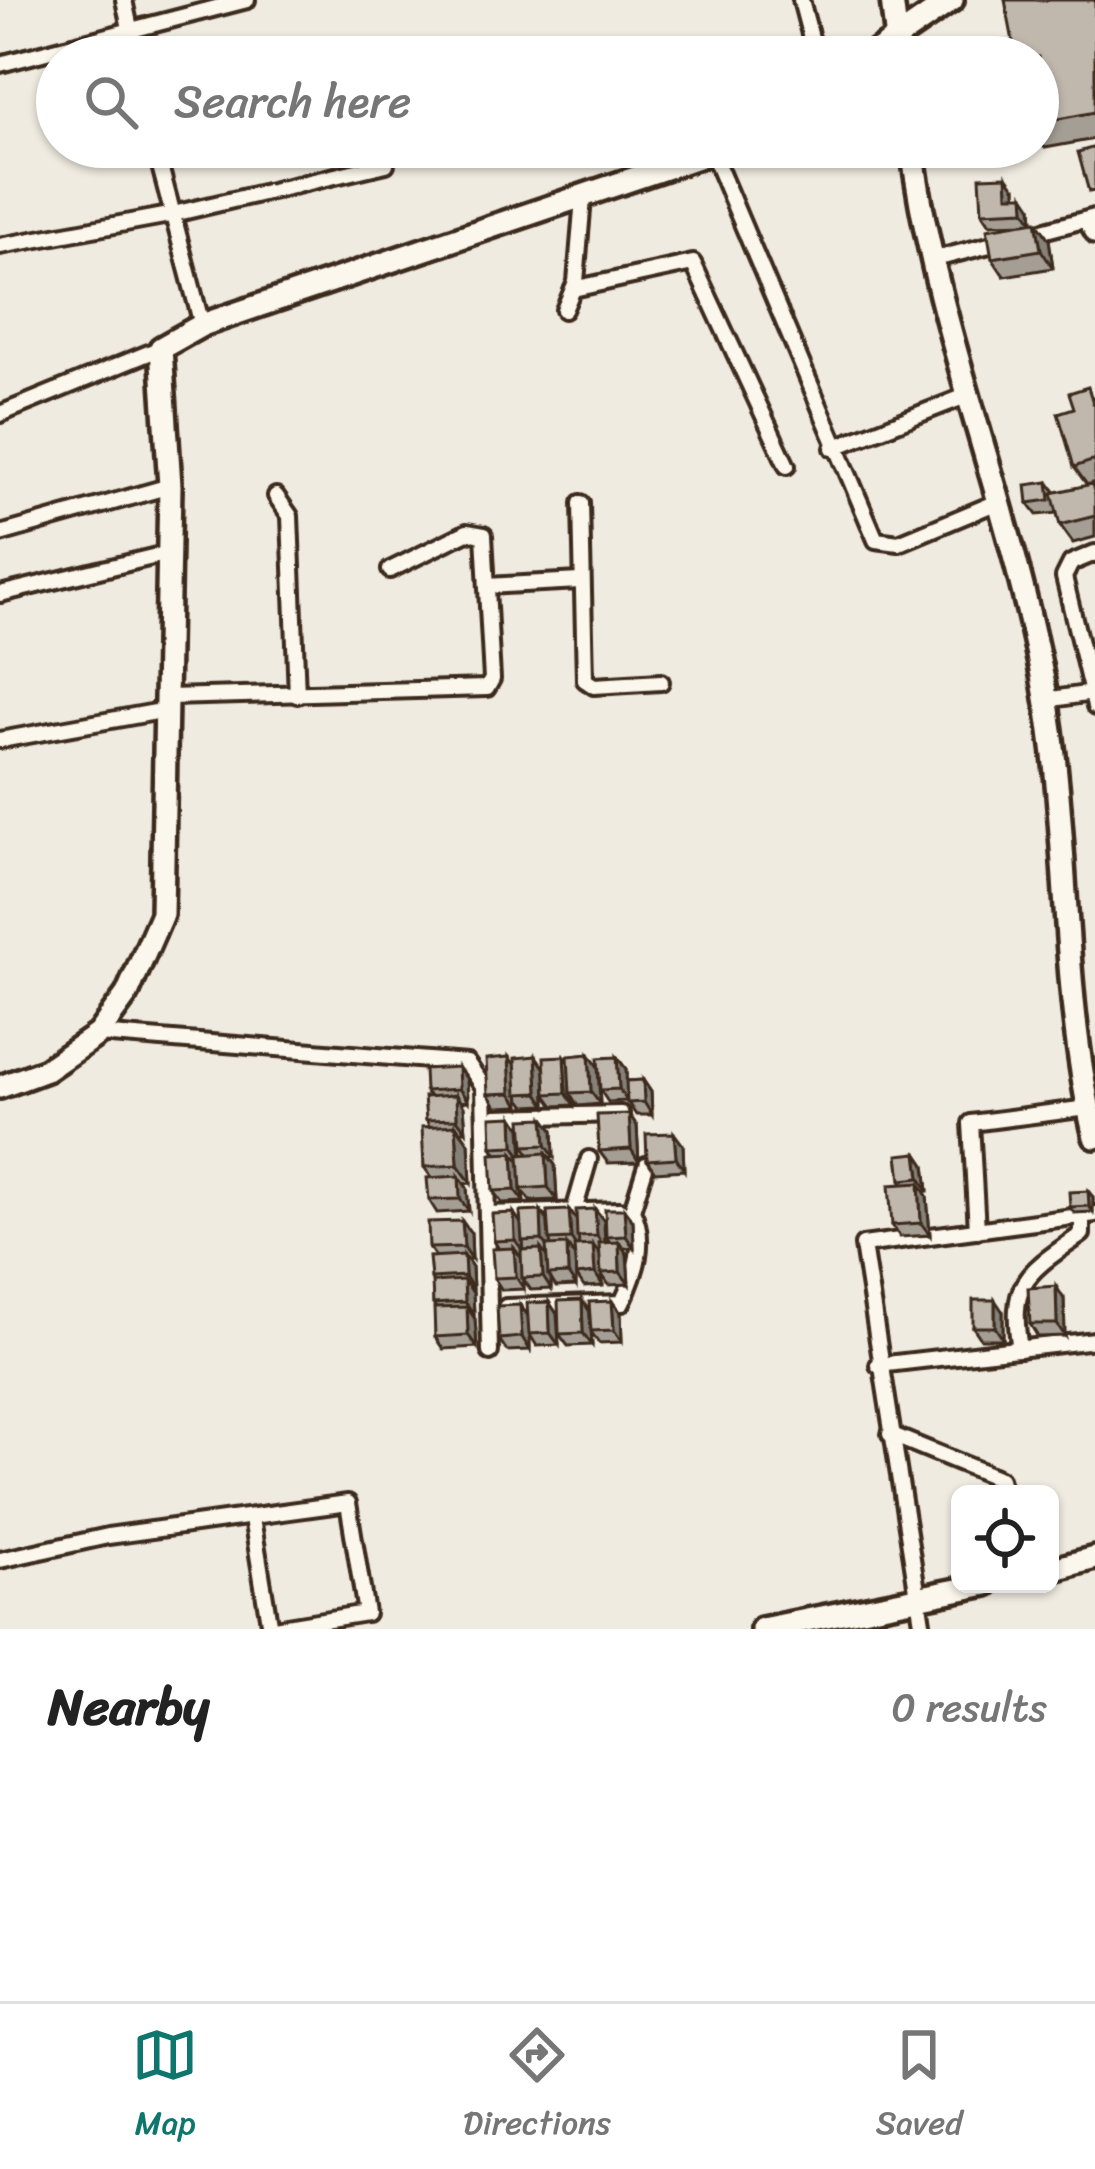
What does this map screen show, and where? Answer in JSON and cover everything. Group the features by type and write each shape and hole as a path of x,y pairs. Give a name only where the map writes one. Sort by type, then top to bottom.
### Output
{"main road":[{"path":"892,0 896,36"},
{"path":"910,36 952,0"},
{"path":"0,1087 46,1070 98,1034 127,994 162,914 170,486 161,349 202,325 669,168"},
{"path":"916,168 1046,700 1088,1108 1095,1137"},
{"path":"1059,1568 1095,1558"},
{"path":"763,1629 951,1592"}],"street":[{"path":"124,0 131,36"},
{"path":"98,36 247,0"},
{"path":"801,0 810,36"},
{"path":"0,64 36,54"},
{"path":"159,168 202,325"},
{"path":"0,246 169,215 369,168"},
{"path":"727,168 833,448 871,534 884,545 1000,501"},
{"path":"564,310 584,238 583,198"},
{"path":"935,259 1090,218 1095,236"},
{"path":"573,289 692,263 787,466"},
{"path":"0,414 161,349"},
{"path":"833,448 971,394"},
{"path":"0,534 170,486"},
{"path":"276,496 290,516 297,694"},
{"path":"581,503 585,680 594,686 662,682"},
{"path":"0,740 168,703 487,688 492,679 484,536 477,532 390,570"},
{"path":"0,594 169,553"},
{"path":"1046,700 1093,700 1087,638 1064,578 1071,563 1095,553"},
{"path":"487,586 580,581"},
{"path":"98,1034 467,1064 484,1087 490,1352"},
{"path":"977,1230 971,1123 1088,1108"},
{"path":"484,1118 621,1114"},
{"path":"574,1211 589,1159"},
{"path":"489,1307 622,1303 636,1272 640,1227 632,1210 646,1165"},
{"path":"487,1214 632,1210"},
{"path":"923,1629 862,1245 1088,1215 1082,1234 1028,1272 1012,1306 1020,1348"},
{"path":"878,1365 1095,1340"},
{"path":"890,1434 1000,1479 1002,1485"},
{"path":"0,1560 108,1536 348,1503 366,1613 269,1629 252,1518"}],"building":[{"path":"1005,0 1095,0 1095,112 1059,119 1059,36 1012,36"},
{"path":"1095,147 1095,191 1089,192 1078,152"},
{"path":"1007,176 1008,195 1024,195 1025,210 982,212 980,177"},
{"path":"1036,221 1041,250 992,258 987,229"},
{"path":"1088,387 1095,403 1095,460 1074,467 1058,413 1074,408 1069,393"},
{"path":"1048,482 1050,500 1028,503 1026,485"},
{"path":"1092,484 1095,516 1060,525 1052,493"},
{"path":"589,1054 591,1092 570,1093 568,1056"},
{"path":"536,1056 538,1093 517,1094 515,1058"},
{"path":"564,1056 566,1093 546,1094 544,1057"},
{"path":"509,1057 511,1093 488,1094 486,1059"},
{"path":"617,1057 619,1089 600,1090 598,1058"},
{"path":"458,1067 459,1089 425,1091 424,1069"},
{"path":"643,1080 644,1102 627,1103 626,1081"},
{"path":"456,1095 457,1119 426,1120 424,1097"},
{"path":"629,1114 631,1149 599,1151 597,1115"},
{"path":"513,1116 514,1146 492,1147 491,1117"},
{"path":"544,1118 546,1145 524,1146 522,1119"},
{"path":"456,1125 458,1165 424,1167 422,1127"},
{"path":"674,1133 676,1158 647,1160 646,1134"},
{"path":"513,1153 515,1190 493,1191 491,1154"},
{"path":"546,1153 548,1187 521,1189 519,1155"},
{"path":"917,1153 920,1178 901,1180 898,1155"},
{"path":"459,1176 460,1199 429,1200 427,1178"},
{"path":"919,1183 921,1223 892,1225 889,1185"},
{"path":"1088,1191 1089,1206 1070,1207 1069,1192"},
{"path":"595,1209 597,1236 577,1237 576,1210"},
{"path":"605,1209 624,1209 626,1236 606,1237"},
{"path":"569,1210 571,1239 549,1240 547,1211"},
{"path":"541,1211 542,1240 522,1241 520,1212"},
{"path":"514,1213 515,1240 494,1241 492,1214"},
{"path":"462,1221 464,1247 429,1248 428,1222"},
{"path":"619,1242 620,1272 601,1273 599,1243"},
{"path":"567,1245 568,1274 548,1275 546,1246"},
{"path":"593,1245 595,1273 576,1275 574,1246"},
{"path":"514,1248 516,1277 494,1278 492,1249"},
{"path":"541,1249 543,1277 522,1278 521,1250"},
{"path":"464,1255 465,1276 431,1278 429,1257"},
{"path":"464,1280 465,1302 433,1304 432,1282"},
{"path":"1056,1286 1057,1324 1030,1324 1028,1288"},
{"path":"582,1300 583,1333 559,1334 558,1301"},
{"path":"973,1300 995,1300 995,1327 973,1327"},
{"path":"612,1301 614,1330 591,1331 589,1302"},
{"path":"549,1302 550,1333 529,1334 527,1303"},
{"path":"520,1305 522,1337 499,1339 497,1306"},
{"path":"467,1307 468,1335 435,1337 434,1308"}]}
